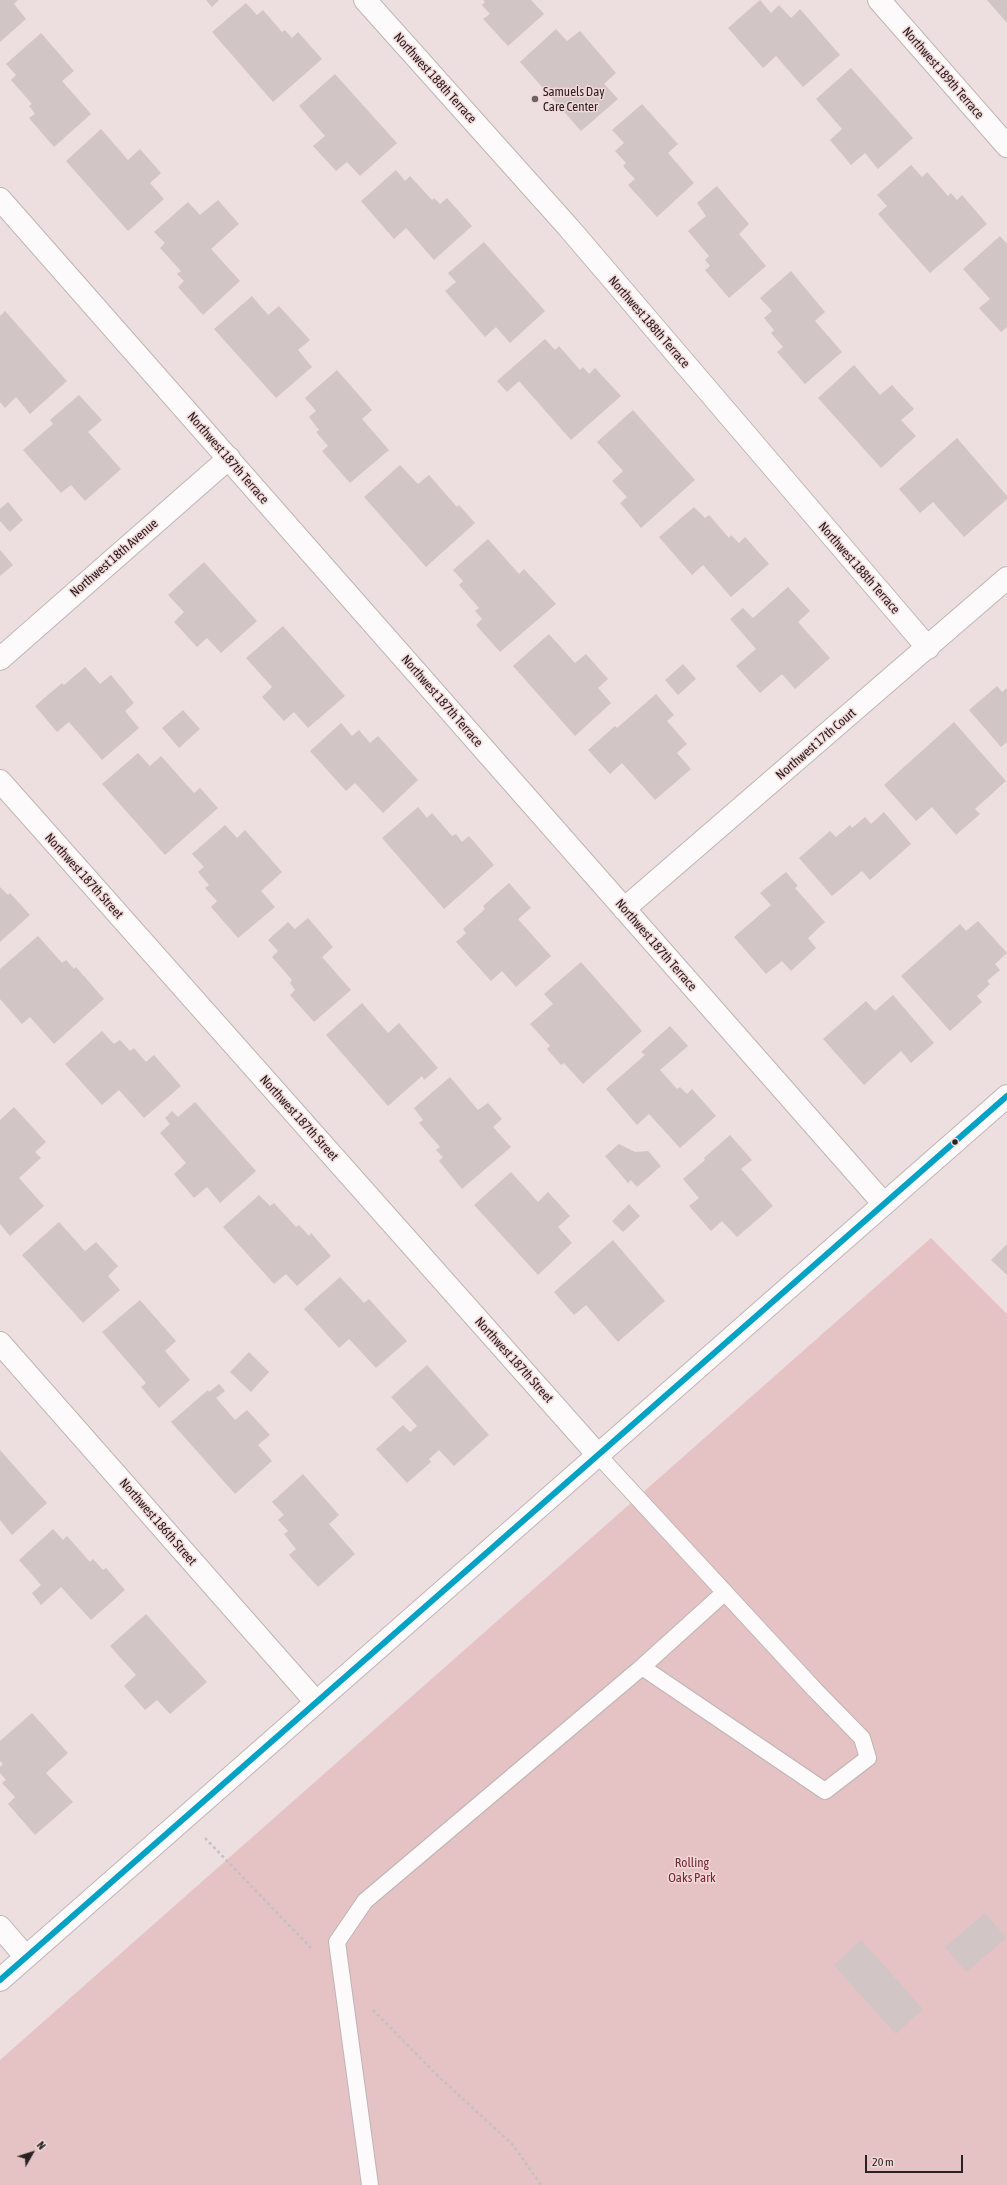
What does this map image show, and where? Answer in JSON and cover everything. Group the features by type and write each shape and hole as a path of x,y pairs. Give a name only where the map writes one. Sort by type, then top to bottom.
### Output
{"street":[{"name":"Northwest 188th Terrace","path":"365,0 568,228 928,648"},
{"name":"Northwest 189th Terrace","path":"879,0 1007,146"},
{"name":"Northwest 187th Terrace","path":"0,199 884,1204"},
{"name":"Northwest 18th Avenue","path":"0,659 229,458"},
{"name":"Northwest 17th Court","path":"624,908 928,648 1007,578"},
{"name":"Northwest 187th Street","path":"0,781 598,1455"},
{"path":"0,1980 1007,1096"},
{"name":"Northwest 186th Street","path":"0,1343 316,1702"},
{"path":"0,1927 26,1957"}],"lane":[{"path":"598,1455 862,1738 868,1758 825,1791 642,1667"},
{"path":"370,2185 337,1942 366,1901 642,1667 725,1592"}],"green space":[{"name":"Rolling Oaks Park","path":"931,1238 1007,1314 1007,2185 0,2185 0,2060"}],"building":[{"path":"0,0 18,0 14,4 26,19 0,42"},
{"path":"206,0 219,0 212,7"},
{"path":"483,0 531,0 544,14 508,46 483,19 490,14 482,5 485,2"},
{"path":"760,0 771,13 779,5 791,18 800,9 840,55 803,87 776,56 763,68 728,28"},
{"path":"987,0 1007,0 1007,23"},
{"path":"246,3 257,15 263,10 282,32 285,30 292,38 298,32 322,59 273,102 212,32"},
{"path":"556,29 567,41 580,31 616,73 604,84 618,99 581,131 520,62"},
{"path":"41,33 74,71 62,81 91,114 54,147 29,118 35,114 29,106 32,104 11,80 16,75 6,64"},
{"path":"851,68 913,138 878,169 865,153 851,165 830,140 842,129 816,99"},
{"path":"335,74 397,143 360,176 347,162 336,171 313,146 325,136 299,106"},
{"path":"642,104 678,144 668,153 694,183 657,217 628,185 635,179 623,166 626,163 615,151 624,143 612,130"},
{"path":"101,129 128,160 140,149 161,173 150,183 164,199 128,231 66,161"},
{"path":"911,165 922,177 927,172 948,196 951,193 957,200 962,195 987,224 930,273 878,214 887,206 877,195"},
{"path":"396,170 405,181 410,176 432,200 434,198 440,204 447,198 472,226 434,260 406,228 394,239 361,201"},
{"path":"717,186 749,224 739,234 766,266 729,298 705,270 710,266 705,260 709,256 688,231 706,216 697,203"},
{"path":"218,200 239,224 211,249 240,281 203,315 178,287 184,281 177,274 181,271 160,248 165,243 154,232 188,202 200,215"},
{"path":"1000,236 1007,244 1007,327 1001,332 979,308 990,299 963,269"},
{"path":"484,242 545,311 510,343 496,327 485,337 445,291 456,282 448,273"},
{"path":"791,271 825,312 815,321 842,352 805,384 777,352 783,347 771,333 774,330 764,318 772,311 760,298"},
{"path":"252,296 268,315 279,306 310,340 298,350 312,367 276,398 214,329"},
{"path":"5,311 67,381 30,414 16,397 5,408 0,402 0,316"},
{"path":"545,339 555,350 559,346 580,370 583,367 589,374 595,368 621,396 571,440 519,381 507,392 497,381"},
{"path":"854,365 880,395 892,385 914,409 901,420 916,436 881,468 818,398"},
{"path":"337,370 372,410 362,419 389,450 350,483 322,451 328,446 316,432 319,430 309,417 316,411 305,398"},
{"path":"79,395 102,420 88,432 121,469 85,501 71,485 61,493 23,450 53,424 50,420"},
{"path":"633,410 695,480 641,528 620,503 627,497 612,481 623,471 597,442"},
{"path":"957,438 1007,496 1007,499 964,537 933,502 920,513 899,489"},
{"path":"400,465 418,484 429,475 457,507 459,505 475,523 426,567 364,497"},
{"path":"8,502 23,520 10,532 0,521 0,509"},
{"path":"694,507 705,518 709,515 729,538 731,535 739,543 745,537 769,564 731,597 703,565 692,575 659,537"},
{"path":"488,539 519,574 524,569 556,604 500,652 476,625 482,619 475,611 479,608 459,585 463,581 453,570"},
{"path":"0,550 13,565 0,576"},
{"path":"204,562 257,621 221,653 207,638 197,647 174,622 184,612 168,595"},
{"path":"788,587 810,611 798,622 830,658 795,689 782,674 760,693 736,666 756,649 730,619 743,608 753,618"},
{"path":"283,626 345,696 308,728 294,712 284,721 262,697 272,687 246,658"},
{"path":"549,634 575,663 586,654 608,679 598,688 611,703 575,736 513,666"},
{"path":"683,664 696,679 678,695 665,680"},
{"path":"85,667 100,684 111,675 134,703 125,711 139,728 102,760 69,722 57,732 35,706 62,683 64,685"},
{"path":"997,686 1002,692 1007,688 1007,742 1001,747 969,710"},
{"path":"656,694 674,715 667,721 687,744 677,753 691,769 655,800 622,763 610,774 588,750 615,726 617,728"},
{"path":"183,710 200,729 179,748 162,728"},
{"path":"954,722 1006,781 975,809 980,814 956,835 932,807 916,821 884,785"},
{"path":"341,723 352,736 359,730 370,743 378,736 418,780 383,813 355,783 346,791 310,751"},
{"path":"138,753 150,766 161,756 194,793 200,788 218,808 165,855 102,784"},
{"path":"418,807 427,818 432,813 452,836 456,834 462,842 469,836 494,865 444,909 382,838"},
{"path":"884,812 911,844 870,880 862,871 832,896 799,858 830,831 836,837 850,825 852,828 865,817 871,824"},
{"path":"225,825 237,838 245,830 282,872 261,891 275,907 238,938 211,907 217,901 205,888 209,885 198,872 204,867 192,854"},
{"path":"786,872 798,886 795,888 825,922 808,938 816,948 791,971 782,961 766,974 734,937 771,905 760,893"},
{"path":"509,883 531,908 518,919 551,956 516,987 502,971 491,981 456,942 466,933 463,929 485,909 483,906"},
{"path":"0,887 8,895 10,893 30,915 0,942"},
{"path":"308,918 333,947 322,957 351,990 314,1022 290,995 295,990 290,983 292,980 272,957 278,951 268,940 288,922 295,929"},
{"path":"978,921 1007,953 995,964 1000,970 987,981 990,984 977,996 982,1002 950,1031 901,976 960,924 966,931"},
{"path":"38,936 62,963 66,960 74,969 76,967 104,999 54,1044 30,1017 22,1024 0,999 0,969"},
{"path":"581,962 642,1031 583,1084 564,1063 561,1065 547,1049 550,1046 530,1024 553,1004 544,994"},
{"path":"893,995 934,1043 911,1063 901,1051 864,1085 823,1039 866,1001 875,1011"},
{"path":"362,1003 388,1033 399,1023 438,1068 424,1080 422,1076 388,1106 326,1035"},
{"path":"670,1026 688,1046 660,1070 677,1089 680,1087 687,1094 692,1089 716,1116 680,1148 649,1114 637,1125 606,1089 645,1055 641,1052"},
{"path":"102,1031 114,1044 120,1040 130,1051 134,1048 146,1062 154,1055 181,1086 144,1118 119,1090 102,1105 65,1064"},
{"path":"450,1077 478,1110 488,1103 502,1119 493,1127 511,1147 462,1189 439,1161 443,1157 436,1150 440,1147 419,1123 423,1120 414,1108"},
{"path":"195,1102 256,1171 220,1203 207,1187 194,1198 174,1174 186,1163 160,1133 170,1124 165,1118 172,1111 178,1117"},
{"path":"14,1107 46,1142 35,1152 41,1158 19,1178 44,1206 10,1236 0,1224 0,1120"},
{"path":"730,1135 752,1160 741,1169 773,1206 737,1237 722,1221 711,1231 689,1206 699,1198 683,1179"},
{"path":"619,1144 635,1152 648,1151 661,1166 637,1187 631,1180 628,1183 605,1156"},
{"path":"511,1172 538,1202 548,1192 570,1216 558,1227 572,1243 538,1275 474,1205"},
{"path":"259,1195 270,1206 274,1203 296,1227 299,1225 309,1236 311,1233 331,1256 297,1286 286,1274 274,1284 223,1227"},
{"path":"629,1204 640,1216 623,1232 612,1221"},
{"path":"59,1222 85,1251 96,1242 118,1266 108,1276 120,1290 83,1323 22,1255"},
{"path":"613,1240 665,1301 618,1342 586,1305 574,1315 554,1292"},
{"path":"1007,1244 1007,1275 991,1260"},
{"path":"340,1277 364,1303 369,1299 407,1341 376,1368 349,1339 339,1348 304,1309"},
{"path":"140,1300 176,1341 165,1351 190,1380 159,1408 141,1387 146,1383 102,1332"},
{"path":"249,1352 269,1372 251,1392 230,1372"},
{"path":"427,1365 489,1435 454,1466 439,1450 429,1459 431,1462 407,1483 376,1449 403,1425 410,1432 417,1426 391,1397"},
{"path":"219,1384 225,1391 216,1398 235,1420 247,1410 270,1435 258,1445 272,1461 235,1494 171,1422 208,1390 209,1392"},
{"path":"0,1450 47,1503 12,1535 0,1520"},
{"path":"303,1474 339,1515 329,1524 355,1554 318,1587 289,1555 296,1549 284,1534 288,1531 278,1520 284,1515 272,1502"},
{"path":"53,1529 63,1540 67,1536 90,1562 93,1559 103,1570 106,1568 125,1590 91,1620 61,1587 41,1605 32,1593 41,1585 19,1560"},
{"path":"146,1614 207,1682 170,1714 157,1700 145,1710 124,1686 136,1675 110,1646"},
{"path":"32,1713 68,1753 46,1773 73,1802 35,1835 8,1804 15,1797 2,1783 6,1780 0,1773 0,1767 3,1764 0,1761 0,1741"},
{"path":"985,1913 1006,1938 966,1972 945,1947"},
{"path":"861,1940 923,2009 896,2034 834,1965"}],"transit line":[{"path":"0,1980 1007,1096"}],"place":[{"name":"Samuels Day Care Center","path":"535,99"}]}
